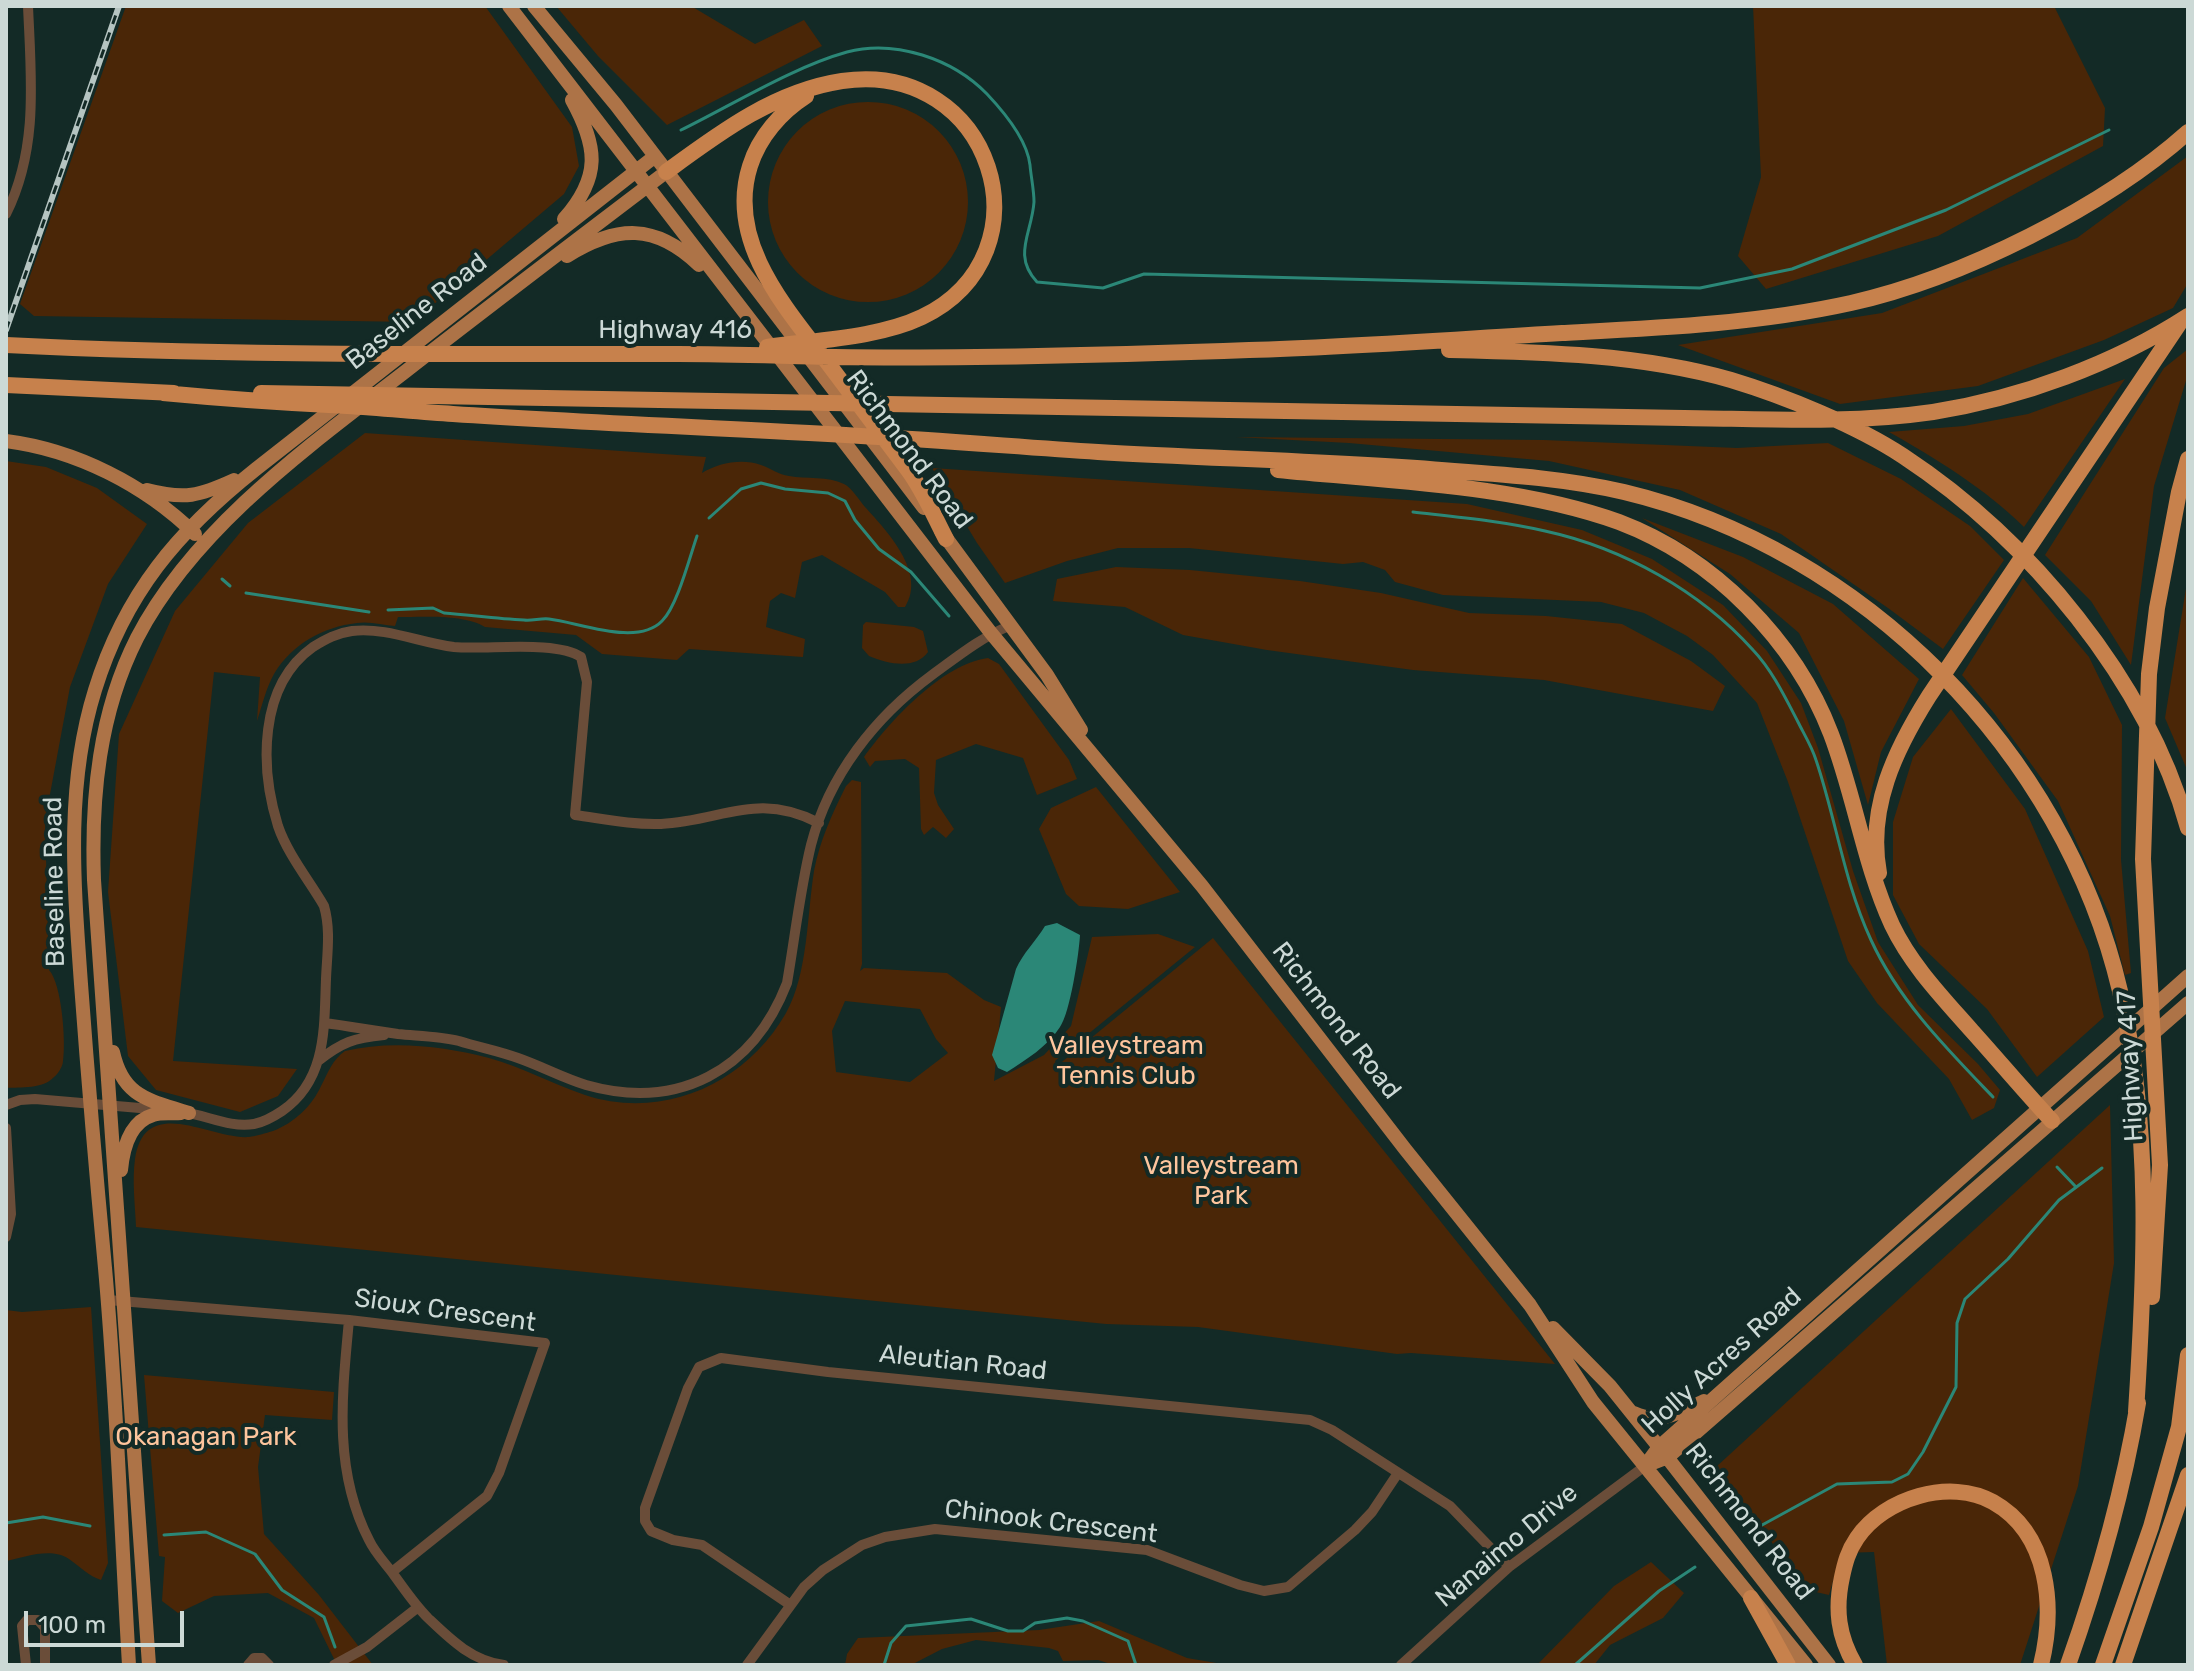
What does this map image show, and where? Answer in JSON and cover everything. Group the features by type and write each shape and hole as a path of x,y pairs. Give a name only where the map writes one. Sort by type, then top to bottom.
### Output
{"highway":[{"path":"666,172 742,119 784,99 825,85 855,80 901,84 928,94 962,120 980,147 991,177 993,219 986,246 965,283 947,301 923,317 884,329 722,354"},
{"path":"825,85 793,105 774,124 752,158 745,187 748,233 781,312 905,474 946,539"},
{"path":"1343,347 1706,325 1775,317 1856,302 1932,277 2056,223 2160,157 2188,132"},
{"path":"6,385 163,393 1684,418 1868,418 1934,412 1989,400 2101,363 2166,331 2188,314"},
{"path":"1886,910 1878,865 1877,830 1882,796 1900,745 1929,696 2188,314"},
{"name":"Highway 416","path":"6,345 276,354 837,357 1094,355 1343,347"},
{"path":"1343,347 1518,352 1609,358 1673,367 1744,385 1850,427 1900,454 1952,491 1998,530 2083,625 2129,692 2162,760 2188,827"},
{"path":"163,393 274,404 1437,469 1552,479 1626,492 1695,514 1801,563 1855,599 1925,656 2004,744 2062,839 2087,890 2115,969 2136,1081 2144,1230 2136,1412"},
{"path":"1102,452 1519,497 1597,515 1633,528 1668,546 1722,584 1753,612 1803,677 1831,735 1867,856 1893,926 1918,966 2052,1121"},
{"name":"Highway 417","path":"2068,1665 2084,1620 2114,1511 2146,1349 2158,1227 2160,1165 2143,859 2149,674 2160,593 2188,459"},
{"path":"2179,1427 2188,1355"},
{"path":"2103,1665 2151,1527 2188,1388"},
{"path":"2123,1665 2188,1475"},
{"path":"1855,1665 1840,1630 1836,1605 1846,1556 1858,1535 1876,1517 1897,1504 1926,1494 1951,1492 1973,1494 2009,1514 2026,1532 2039,1555 2050,1620 2041,1665"},
{"path":"1751,1598 1788,1665"}],"main road":[{"path":"509,6 543,52 587,129 592,156 590,175 582,195 537,247"},
{"path":"534,6 781,312"},
{"name":"Richmond Road","path":"543,52 991,633 1202,886 1405,1149 1517,1288 1593,1402 1806,1665"},
{"name":"Baseline Road","path":"129,1665 108,1300 89,1102 73,867 74,804 83,739 102,669 126,612 145,580 189,527 287,444 654,157"},
{"name":"Baseline Road","path":"149,1665 93,840 100,756 107,716 119,679 138,637 174,579 204,543 320,438 666,172"},
{"path":"486,308 589,243 611,235 632,233 655,236 676,245 733,297"},
{"path":"6,441 33,445 76,459 133,486 189,527 204,543"},
{"path":"133,486 172,496 191,496 256,469"},
{"name":"Richmond Road","path":"946,539 1047,675 1103,765"},
{"name":"Holly Acres Road","path":"1663,1452 1715,1397 2188,976"},
{"name":"Holly Acres Road","path":"1645,1466 2188,1003"},
{"path":"103,1004 116,1067 122,1080 142,1098 189,1113"},
{"path":"118,1210 123,1153 134,1129 153,1115 189,1113"},
{"name":"Richmond Road","path":"1530,1305 1610,1386 1829,1665"},
{"path":"1630,1411 1645,1418 1658,1419 1715,1397"}],"street":[{"path":"8,210 27,150 32,113 28,6"},
{"path":"325,1023 459,1042 517,1058 584,1084 627,1093 670,1091 710,1076 749,1048 780,1002 787,983 805,871 819,823 840,774 861,744 907,694 991,633 1009,626"},
{"path":"6,1105 35,1099 89,1102 254,1124 269,1120 297,1100 310,1083 318,1061 325,1023 329,943 327,916 279,828 271,795 266,745 270,714 280,682 300,657 330,636 351,631 380,631 455,647 544,649 572,652 581,657 587,682 575,815 627,824 663,824 698,820 748,807 771,807 802,814 819,823"},
{"path":"318,1061 354,1038 394,1033"},
{"path":"6,1128 11,1214 6,1237"},
{"name":"Sioux Crescent","path":"108,1300 349,1320 545,1343 499,1473 487,1496 392,1572"},
{"path":"349,1320 341,1422 345,1472 350,1497 370,1543 417,1608 451,1641 474,1656 504,1665"},
{"name":"Aleutian Road","path":"789,1604 702,1545 673,1540 651,1531 645,1521 645,1508 688,1388 699,1367 721,1358 828,1372 1310,1420 1332,1430 1450,1506 1509,1567"},
{"name":"Nanaimo Drive","path":"1401,1665 1509,1567 1645,1466"},
{"name":"Chinook Crescent","path":"747,1665 789,1604 823,1570 862,1545 885,1537 935,1529 1147,1550 1264,1591 1288,1587 1355,1530 1372,1512 1398,1473"},
{"path":"334,1665 367,1647 417,1608"},
{"path":"26,1665 22,1626 27,1620 38,1620 45,1628 45,1665"},
{"path":"248,1665 254,1658 262,1658 269,1665"}],"green space":[{"path":"126,6 485,6 572,127 579,166 564,194 413,322 34,316 20,304"},
{"path":"556,6 691,6 755,44 804,20 822,46 667,125 598,56"},
{"path":"1753,6 2054,6 2105,108 2103,146 1938,236 1766,289 1738,256 1761,177"},
{"path":"868,102 906,110 939,131 960,164 968,202 960,240 939,273 906,294 868,302 830,294 797,273 776,240 768,202 776,164 797,131 830,110"},
{"path":"2188,156 2188,283 2173,308 2104,340 1978,386 1840,404 1678,345 1882,313 2077,238"},
{"path":"2188,349 2188,374 2154,486 2131,665 2091,601 2045,555 2164,368"},
{"path":"2125,379 2024,527 1960,475 1889,432 1964,426 2028,414"},
{"path":"365,433 706,457 702,473 723,464 746,462 785,475 838,481 853,491 902,553 911,580 910,594 905,607 898,607 885,592 822,555 802,562 795,598 781,593 770,601 766,627 805,639 803,657 689,649 677,660 602,654 576,635 485,627 466,620 443,617 398,617 395,626 366,622 344,625 310,639 281,663 266,691 257,721 260,677 214,672 173,1061 297,1069 278,1096 240,1112 156,1090 128,1056 108,892 119,734 175,611 248,523"},
{"path":"1236,437 1544,440 1737,448 1828,443 1901,479 1970,526 2004,560 1943,649 1781,534 1680,490 1549,461 1349,443"},
{"path":"6,461 46,467 97,488 147,524 108,584 70,687 45,821 49,970 57,987 62,1014 63,1063 56,1076 44,1084 6,1088"},
{"path":"932,468 1467,504 1582,530 1652,559 1723,605 1767,651 1801,703 1878,942 1918,1005 2000,1090 1994,1108 1972,1120 1949,1079 1877,1003 1848,961 1788,782 1757,703 1713,655 1687,636 1644,613 1601,602 1443,595 1395,582 1385,570 1363,562 1343,564 1189,548 1118,548 1067,561 1005,583"},
{"path":"1642,518 1743,557 1833,604 1919,679 1881,752 1868,805 1844,721 1799,633 1730,574"},
{"path":"1116,567 1190,570 1300,581 1381,593 1469,613 1546,616 1622,624 1691,661 1725,686 1713,711 1544,680 1413,670 1267,650 1183,635 1125,607 1053,601 1057,579"},
{"path":"2188,576 2188,772 2165,718"},
{"path":"2023,578 2089,657 2122,725 2121,860 2131,973 2125,975 2110,916 2058,801 1994,713 1962,675"},
{"path":"866,622 914,627 923,631 928,652 923,658 901,664 869,656 862,648 863,625"},
{"path":"988,658 999,664 1069,760 1077,779 1037,795 1023,758 976,744 936,760 934,793 954,829 946,838 933,827 924,835 921,829 919,768 905,759 875,761 870,767 864,757 903,711 935,682 971,662"},
{"path":"1951,709 2025,809 2088,951 2104,1017 2037,1077 1987,1009 1919,944 1893,895 1893,822 1913,757"},
{"path":"852,780 861,782 860,971 864,968 947,973 984,1000 1001,1007 994,1081 1044,1055 1071,1026 1092,937 1158,934 1195,947 1055,1061 1057,1066 1213,938 1555,1364 1397,1354 1198,1327 1106,1324 136,1227 135,1159 141,1139 152,1128 182,1124 249,1137 273,1131 295,1119 307,1107 345,1051 398,1045 454,1050 501,1062 585,1095 615,1102 644,1103 673,1099 726,1077 769,1038 793,998 803,963 817,860 827,827 846,786","holes":["845,1001 920,1009 936,1039 948,1053 910,1082 836,1072 832,1031"]},
{"path":"1096,787 1180,892 1128,909 1079,906 1066,894 1039,829 1051,808"},
{"path":"2110,1105 2114,1263 2078,1486 2020,1665 1887,1665 1874,1552 1841,1553 1829,1595 1807,1590 1716,1467"},
{"path":"91,1307 108,1563 101,1580 62,1555 38,1554 6,1561 6,1310 22,1312"},
{"name":"Okanagan Park","path":"144,1375 334,1392 332,1420 265,1415 258,1467 264,1534 319,1595 373,1665 337,1665 314,1618 268,1593 214,1596 178,1613 162,1601 165,1557 159,1556"},
{"path":"1651,1562 1684,1593 1663,1618 1610,1645 1594,1665 1537,1665 1614,1586"},
{"path":"1099,1621 1187,1658 1228,1665 1114,1665 1098,1660 1063,1661 1058,1651 1049,1648 976,1640 942,1649 911,1665 845,1665 847,1654 858,1638 1039,1630"}],"shaded area":[{"path":"1057,923 1080,935 1064,1020 1049,1041 1007,1072 998,1068 992,1055 1016,969 1045,926"}],"waterway":[{"path":"681,130 784,77 847,52 884,48 922,55 958,71 973,82 987,94 1020,136 1028,155 1034,197 1025,244 1026,262 1037,282 1103,288 1144,274 1700,288 1792,269 1946,210 2109,130"},
{"path":"709,518 741,489 761,483 828,493 845,501 855,520 879,549 911,572 949,616"},
{"path":"1413,512 1529,528 1603,548 1684,591 1732,629 1772,675 1812,750 1854,896 1882,962 1925,1023 1993,1097"},
{"path":"388,610 433,608 444,613 549,619 623,633 651,629 668,614 697,536"},
{"path":"222,579 230,586"},
{"path":"246,593 369,612"},
{"path":"2057,1167 2076,1187"},
{"path":"1753,1530 1837,1484 1892,1482 1908,1474 1923,1452 1956,1387 1957,1323 1965,1299 2008,1259 2059,1200 2102,1168"},
{"path":"6,1523 43,1517 90,1526"},
{"path":"164,1535 206,1532 255,1554 282,1590 324,1617 335,1647"},
{"path":"1575,1665 1659,1591 1695,1567"},
{"path":"884,1665 891,1643 906,1626 971,1619 1008,1631 1023,1631 1035,1623 1067,1618 1083,1621 1128,1641 1136,1665"}],"railway":[{"path":"6,330 119,6"}],"park label":[{"name":"Valleystream Tennis Club","path":"1126,1061"},
{"name":"Valleystream Park","path":"1221,1181"}]}
